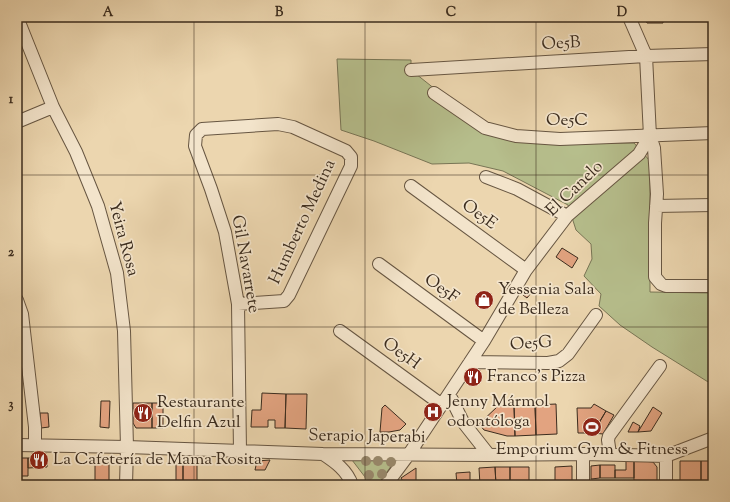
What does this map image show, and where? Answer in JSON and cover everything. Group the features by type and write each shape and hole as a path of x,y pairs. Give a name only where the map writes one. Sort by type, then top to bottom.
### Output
{"street":[{"name":"Yeira Rosa","path":"17,17 53,107 76,152 98,206 117,273 124,331 127,447 126,485"},
{"path":"629,17 646,56 650,136 654,148 657,194 655,223 655,277 661,284 666,286 713,286"},
{"name":"Oe5B","path":"411,70 646,56 713,54"},
{"name":"Oe5C","path":"434,93 484,128 516,136 560,139 713,133"},
{"path":"17,122 53,107"},
{"name":"Humberto Medina","path":"196,135 202,129 278,124 293,127 346,151 351,158 352,166 289,295 284,302 238,304"},
{"name":"Gil Navarrete","path":"196,135 195,146 225,232 238,304 240,451"},
{"name":"El Canelo","path":"386,485 409,454 484,341 526,270 567,216 639,154 650,136"},
{"path":"486,177 518,190 567,216"},
{"name":"Oe5E","path":"411,186 526,270"},
{"path":"656,206 713,205"},
{"name":"Oe5F","path":"379,264 484,341"},
{"path":"17,300 22,314 35,427 35,445"},
{"name":"Oe5G","path":"470,362 548,363 559,361 568,354 596,315"},
{"name":"Oe5H","path":"340,331 442,405"},
{"path":"610,454 608,440 609,436 660,366"},
{"path":"449,394 463,422 489,455"},
{"name":"Serapio Japerabi","path":"17,445 127,447 323,454 610,454 666,456 713,438"},
{"path":"323,454 341,467 352,485"},
{"path":"583,454 583,485"},
{"path":"666,456 666,485"}],"green space":[{"path":"337,59 411,60 411,70 484,128 548,143 634,143 650,161 650,292 709,293 710,318 713,319 713,385 620,325 599,306 601,294 584,276 592,259 591,244 576,230 568,205 503,171 469,163 432,164 374,141 341,130"},
{"path":"396,459 378,485 367,485 365,477 352,460"}],"building":[{"path":"644,17 663,17 663,23 647,23"},
{"path":"562,248 578,258 572,268 556,257"},
{"path":"526,290 531,293 527,298 523,295"},
{"name":"Yessenia Sala de Belleza","path":"481,292 493,301 488,307 476,298"},
{"name":"Franco's Pizza","path":"472,372 477,372 477,382 469,382"},
{"path":"262,393 286,394 285,428 275,428 275,420 268,420 268,427 251,427 252,410 261,410"},
{"path":"286,394 307,394 306,429 285,428"},
{"path":"101,401 110,401 109,428 100,427"},
{"name":"Restaurante Delfin Azul","path":"133,403 152,403 152,428 136,428 133,423"},
{"path":"152,403 163,403 163,428 152,428"},
{"path":"556,404 557,434 536,435 535,405"},
{"path":"594,404 606,411 593,433 578,433 577,408 591,408"},
{"path":"385,405 406,424 400,430 380,432 382,408"},
{"path":"535,405 536,435 515,436 514,406"},
{"path":"498,406 514,406 515,436 507,436 484,430 479,424"},
{"path":"653,407 662,413 651,431 638,432"},
{"path":"606,411 614,415 603,434 593,433"},
{"path":"40,413 48,413 49,427 41,428"},
{"path":"633,422 640,426 638,432 628,432"},
{"path":"47,457 47,467 28,468 28,458"},
{"path":"20,458 28,458 28,476 20,476"},
{"path":"95,459 109,459 109,485 95,485"},
{"path":"176,460 183,460 183,484 176,484"},
{"path":"183,460 197,461 197,484 183,484"},
{"path":"270,460 265,470 255,470 257,461"},
{"path":"626,460 634,460 634,478 615,478 615,470 626,470"},
{"path":"634,460 653,462 657,467 657,485 634,485"},
{"path":"713,460 713,485 712,485 709,461"},
{"path":"680,461 701,461 701,483 680,483"},
{"path":"701,461 709,461 712,485 701,485"},
{"path":"600,465 615,465 615,478 600,478"},
{"path":"600,465 600,478 591,479 591,466"},
{"path":"572,466 572,485 555,485 555,467"},
{"path":"495,467 510,467 510,485 496,485"},
{"path":"495,467 496,485 480,485 479,468"},
{"path":"510,467 529,467 529,485 510,485"},
{"path":"416,468 416,485 405,485 401,478"},
{"path":"470,472 470,485 457,485 456,473"}],"place":[{"name":"Yessenia Sala de Belleza","path":"484,300"},
{"name":"Franco's Pizza","path":"473,377"},
{"name":"Jenny Mármol odontóloga","path":"433,412"},
{"name":"Restaurante Delfin Azul","path":"143,413"},
{"name":"Emporium Gym & Fitness","path":"592,427"},
{"name":"La Cafetería de Mama Rosita","path":"39,460"}]}
